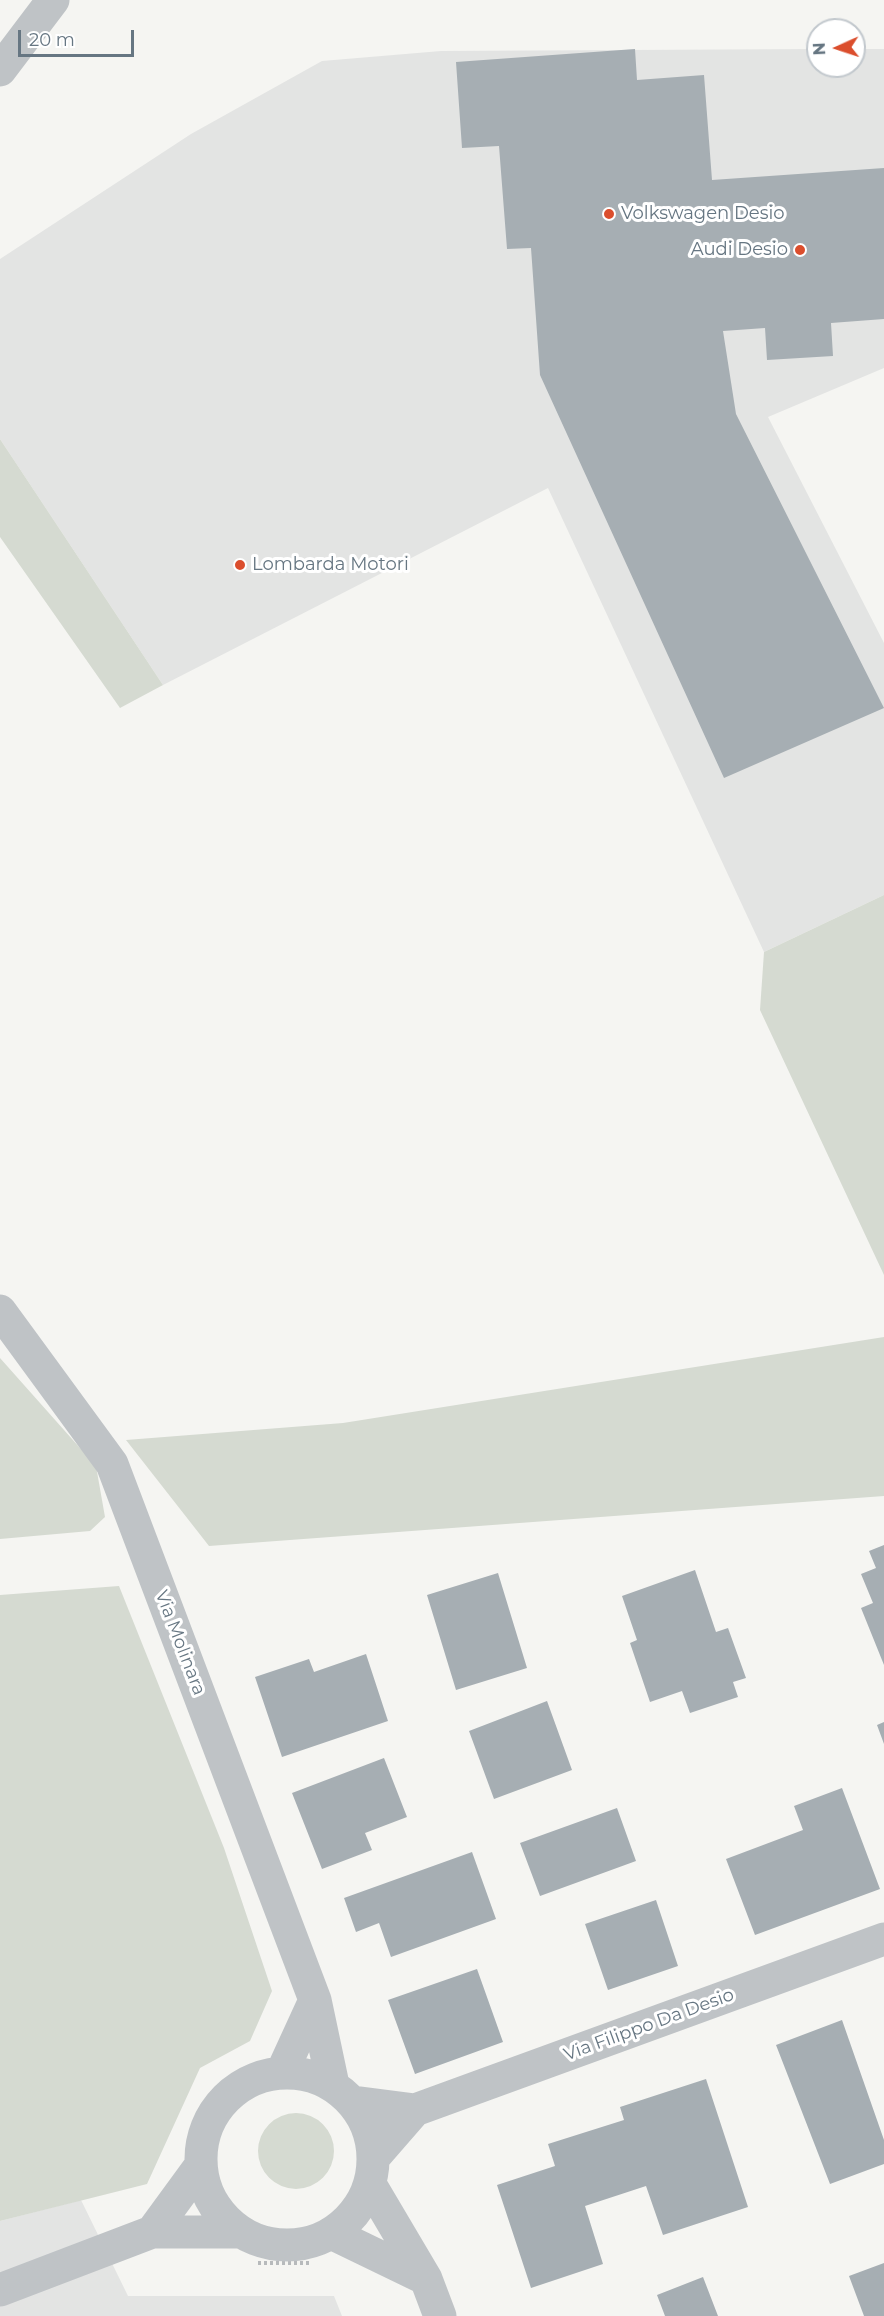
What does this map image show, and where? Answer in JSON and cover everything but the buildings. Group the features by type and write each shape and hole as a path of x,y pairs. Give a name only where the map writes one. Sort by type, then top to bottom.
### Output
{"street":[{"path":"0,70 53,0"},
{"name":"Via Molinara","path":"0,1311 112,1464 315,2000 343,2093"},
{"name":"Via Filippo Da Desio","path":"343,2093 415,2110 884,1940"},
{"path":"282,2072 315,2000"},
{"path":"243,2246 212,2203 201,2165 203,2138 214,2113 232,2092 255,2078 282,2072 308,2074 343,2093 373,2171 426,2279 440,2316"},
{"name":"Via Filippo Da Desio","path":"373,2171 415,2110"},
{"path":"152,2232 201,2165"},
{"path":"0,2290 152,2232 243,2246 302,2246 333,2234 373,2171"},
{"path":"333,2234 426,2279"}],"path":[{"path":"243,2246 258,2263 320,2263"}],"shaded area":[{"name":"Lombarda Motori","path":"806,49 806,78 866,78 866,49 884,49 884,368 768,417 884,643 884,895 764,952 548,488 163,685 0,439 0,259 191,134 322,61 441,51"},
{"path":"0,439 163,685 120,708 0,537"},
{"path":"884,895 884,1275 760,1010 764,952"},
{"path":"884,1337 884,1496 209,1546 126,1440 343,1423"},
{"path":"0,1358 96,1466 105,1517 90,1531 0,1539"},
{"path":"119,1586 224,1848 272,1991 250,2041 200,2068 147,2184 0,2221 0,1595"},
{"path":"296,2113 311,2116 323,2124 331,2136 334,2151 331,2166 323,2178 311,2186 296,2189 281,2186 269,2178 261,2166 258,2151 261,2136 269,2124 281,2116"},
{"path":"81,2200 128,2296 334,2296 342,2316 0,2316 0,2221"}],"place":[{"name":"Volkswagen Desio","path":"609,214"},
{"name":"Audi Desio","path":"800,250"},
{"name":"Lombarda Motori","path":"240,565"}]}
